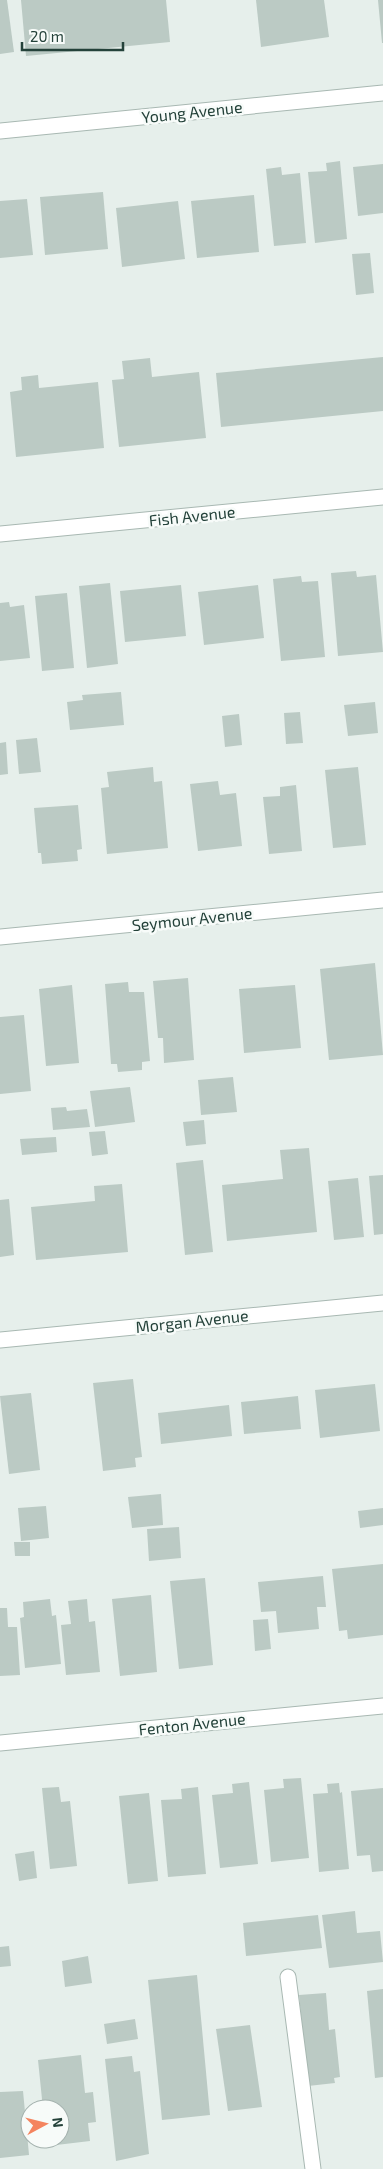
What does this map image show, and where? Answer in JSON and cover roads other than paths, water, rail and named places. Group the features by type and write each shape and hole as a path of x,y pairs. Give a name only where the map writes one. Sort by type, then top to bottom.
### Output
{"street":[{"name":"Young Avenue","path":"0,131 383,94"},
{"name":"Fish Avenue","path":"0,534 383,497"},
{"name":"Seymour Avenue","path":"0,937 383,900"},
{"name":"Morgan Avenue","path":"0,1340 383,1303"},
{"name":"Fenton Avenue","path":"0,1743 383,1706"},
{"path":"288,1977 314,2169"}]}
